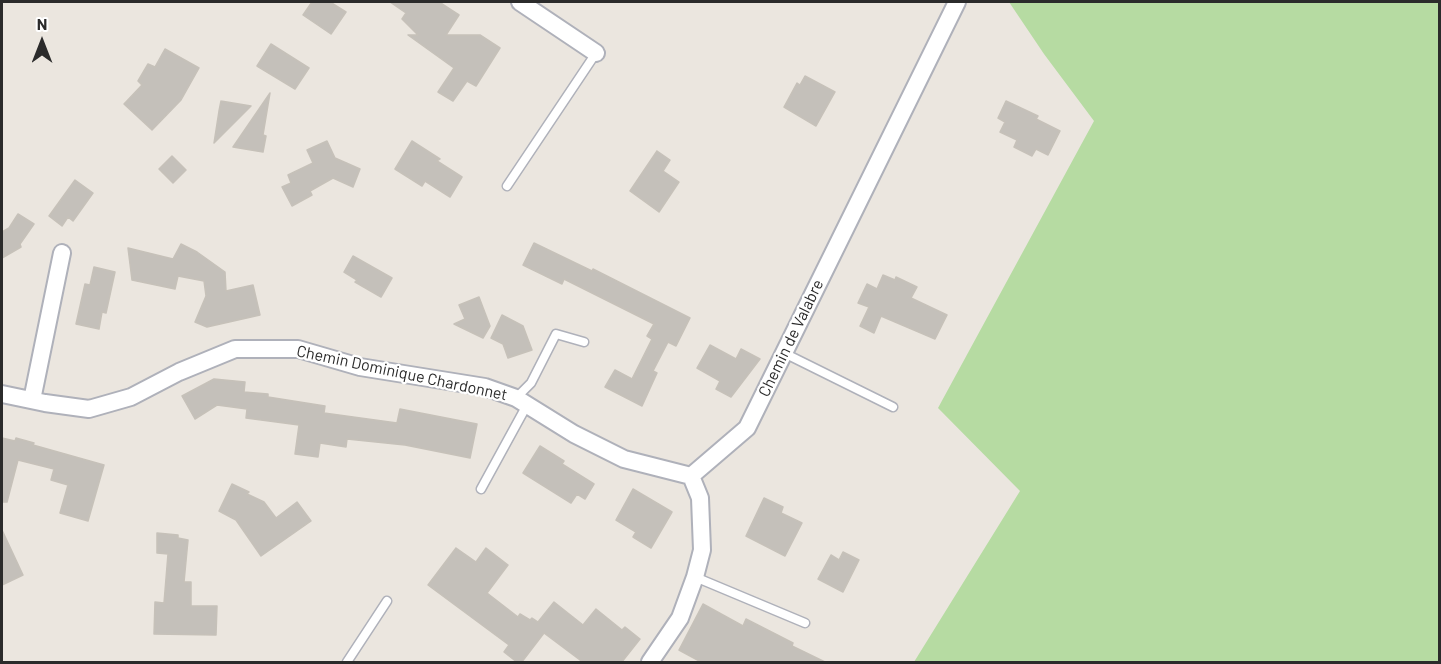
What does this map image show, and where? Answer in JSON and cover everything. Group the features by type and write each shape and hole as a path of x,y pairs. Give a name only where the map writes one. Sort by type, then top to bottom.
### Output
{"street":[{"path":"520,2 596,53"},
{"name":"Chemin de Valabre","path":"691,476 747,428 957,2"},
{"path":"32,400 62,253"},
{"name":"Chemin Dominique Chardonnet","path":"2,394 89,409 130,397 179,372 235,349 298,349 360,367 485,387 521,401 574,434 624,459 691,476"},
{"path":"650,663 680,618 702,550 700,498 691,476"}],"lane":[{"path":"507,186 596,53"},
{"path":"481,489 521,401 556,334 584,342"},
{"path":"784,353 893,407"},
{"path":"695,577 805,623"},
{"path":"347,663 387,602"}],"green space":[{"path":"1009,2 1439,2 1439,662 914,662 1020,491 938,408 1094,121"}],"building":[{"path":"312,2 330,2 346,12 331,34 303,15"},
{"path":"390,2 439,2 459,15 446,35 480,35 500,48 476,86 467,81 453,101 438,92 454,68 408,35 418,35 402,19 406,13"},
{"path":"271,44 309,68 295,89 257,66"},
{"path":"165,49 199,68 181,100 152,130 124,104 142,85 138,81 148,64 155,67"},
{"path":"805,76 835,92 816,126 784,107 797,83 800,85"},
{"path":"270,93 263,135 266,136 263,152 233,147"},
{"path":"221,101 251,106 214,143 219,111"},
{"path":"1006,101 1038,116 1036,119 1060,131 1048,155 1036,149 1032,156 1014,147 1017,140 1000,132 1005,122 998,118"},
{"path":"327,141 335,158 360,169 353,187 333,178 310,191 312,195 292,206 282,187 291,183 288,175 313,163 307,150"},
{"path":"412,141 462,177 450,197 425,181 422,186 395,169"},
{"path":"657,151 670,160 663,171 679,182 659,212 630,191"},
{"path":"172,156 186,170 173,183 159,169"},
{"path":"75,180 93,193 73,221 68,217 62,226 49,216"},
{"path":"18,214 34,224 20,244 21,247 2,258 2,232 9,228"},
{"path":"534,243 592,271 593,269 690,318 676,346 668,342 653,371 657,373 642,406 605,387 615,370 632,379 652,339 647,336 654,324 564,279 562,284 523,265"},
{"path":"181,244 197,252 225,272 226,291 253,285 260,315 207,327 195,322 206,296 204,281 178,276 175,289 132,280 128,248 173,259"},
{"path":"353,256 392,278 381,297 355,282 357,280 344,272"},
{"path":"94,267 115,272 106,313 102,312 99,329 76,324 85,284 90,285"},
{"path":"883,275 895,280 896,277 917,287 911,298 947,315 935,339 881,316 874,333 860,326 869,307 858,303 867,284 877,289"},
{"path":"479,297 490,326 483,338 454,324 465,319 459,305"},
{"path":"502,315 523,326 532,350 508,358 503,344 491,338"},
{"path":"710,345 736,359 741,349 760,359 731,397 716,389 720,381 697,368"},
{"path":"214,379 245,382 244,392 268,394 268,397 325,406 324,413 397,423 400,409 477,424 470,458 405,445 347,439 346,447 320,443 318,457 295,454 299,425 246,418 247,409 217,405 195,419 182,396"},
{"path":"2,438 15,441 16,438 104,465 88,521 60,513 68,485 51,480 54,469 18,460 7,502 2,502"},
{"path":"540,446 564,461 562,464 594,484 585,499 577,494 571,503 523,473"},
{"path":"232,484 264,502 276,518 297,502 311,521 261,556 236,520 219,511"},
{"path":"633,489 672,512 651,548 633,537 636,532 616,520"},
{"path":"764,498 783,507 781,513 802,523 785,556 746,536"},
{"path":"2,530 23,575 2,585"},
{"path":"157,533 178,535 178,538 188,540 184,582 191,582 191,606 217,606 216,635 154,634 155,602 164,603 168,554 157,553"},
{"path":"456,548 476,562 486,548 508,565 487,593 518,617 520,614 538,622 554,602 583,625 596,609 622,630 625,627 640,639 621,663 584,663 544,633 521,663 518,663 504,652 509,645 428,585"},
{"path":"843,552 859,560 843,592 818,579 831,555 839,560"},
{"path":"703,604 743,626 746,619 827,663 703,663 679,650"}]}
